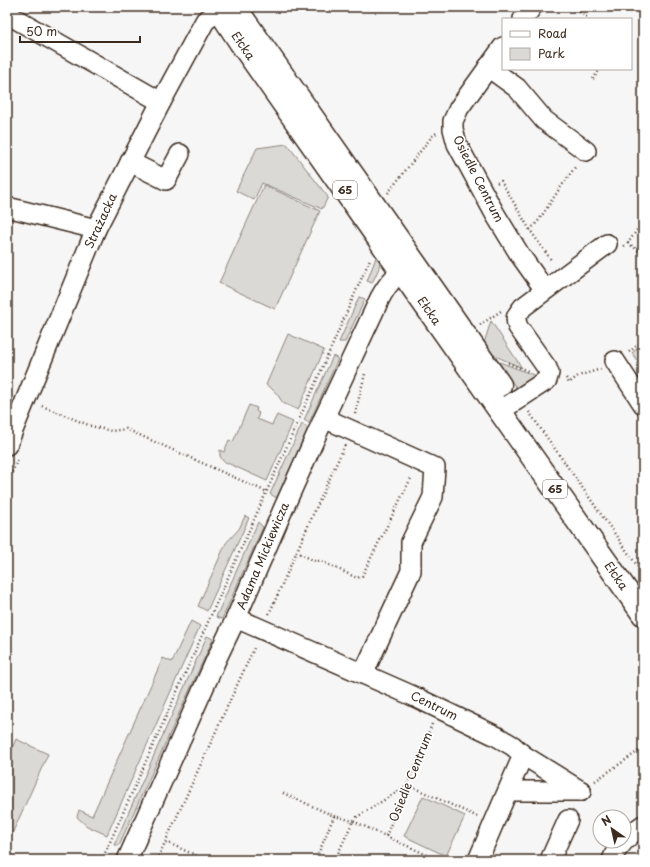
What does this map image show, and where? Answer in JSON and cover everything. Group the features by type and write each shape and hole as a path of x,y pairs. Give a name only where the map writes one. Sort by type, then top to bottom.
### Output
{"main road":[{"name":"Ełcka","path":"226,9 506,407 643,614"},
{"name":"Ełcka","path":"506,407 587,508 643,589"}],"street":[{"path":"524,18 532,7"},
{"name":"Strażacka","path":"7,445 96,229 161,102 205,21 226,9"},
{"path":"7,14 161,102"},
{"name":"Osiedle Centrum","path":"502,47 459,108 452,120 453,129 457,144 495,214 520,255 545,290"},
{"path":"488,67 517,88 544,120 582,157"},
{"path":"130,162 166,180 180,154"},
{"path":"7,207 96,229"},
{"path":"506,407 547,380 548,376 547,368 518,327 516,320 518,314 524,307 545,290 614,246"},
{"name":"Adama Mickiewicza","path":"127,860 324,418 385,288 391,280 408,267"},
{"path":"615,361 643,404"},
{"path":"324,418 435,468 433,497 410,542 411,571 362,674"},
{"name":"Centrum","path":"236,618 413,696 496,736 513,746 523,755 581,791"},
{"path":"478,860 523,755"},
{"path":"509,790 581,791"},
{"path":"550,860 568,820"},
{"path":"632,834 643,825"},
{"path":"612,860 618,849"}],"path":[{"path":"573,7 588,18"},
{"path":"593,79 599,70"},
{"path":"386,195 432,135 438,133 442,135"},
{"path":"530,230 539,220 582,157"},
{"path":"494,185 501,181 530,230 551,260"},
{"path":"614,246 628,243 637,230"},
{"path":"628,243 643,254"},
{"path":"102,860 369,263 371,254"},
{"path":"478,326 504,308"},
{"path":"502,361 523,370 548,376"},
{"path":"42,406 91,426 111,431 126,429 267,492"},
{"path":"296,552 315,561 321,561 357,578 362,576 419,461"},
{"path":"158,860 256,645"},
{"name":"Osiedle Centrum","path":"386,836 435,718"},
{"path":"581,791 643,748"},
{"path":"335,860 353,821 408,785 494,824"},
{"path":"283,793 334,816 353,821 438,860"},
{"path":"309,860 317,857 334,816"},
{"path":"166,842 206,860"},
{"path":"317,857 320,860"}],"green space":[{"path":"287,144 328,197 322,209 262,183 254,200 236,191 257,148"},
{"path":"264,185 320,211 275,309 219,283"},
{"path":"377,254 380,265 372,283 367,281"},
{"path":"359,297 365,299 345,342 339,342"},
{"path":"491,321 522,368 491,354 484,343"},
{"path":"288,334 324,350 298,410 283,403 277,394 266,385"},
{"path":"640,346 643,349 643,369 632,353"},
{"path":"333,356 338,359 309,423 304,420"},
{"path":"497,361 536,376 518,390"},
{"path":"249,405 257,408 256,411 259,413 257,419 272,425 277,415 293,422 267,481 223,461 220,456 220,450 224,452 229,440 233,442"},
{"path":"302,424 308,428 277,498 270,494"},
{"path":"245,516 249,518 207,611 198,606 226,543 239,529"},
{"path":"258,522 263,527 222,619 216,617"},
{"path":"191,621 200,626 107,835 87,826 77,817 79,810 92,816 163,658 172,662"},
{"path":"207,636 213,639 119,845 114,845"},
{"path":"16,739 48,754 7,845 7,761"},
{"path":"423,796 465,816 446,856 404,836"}]}
